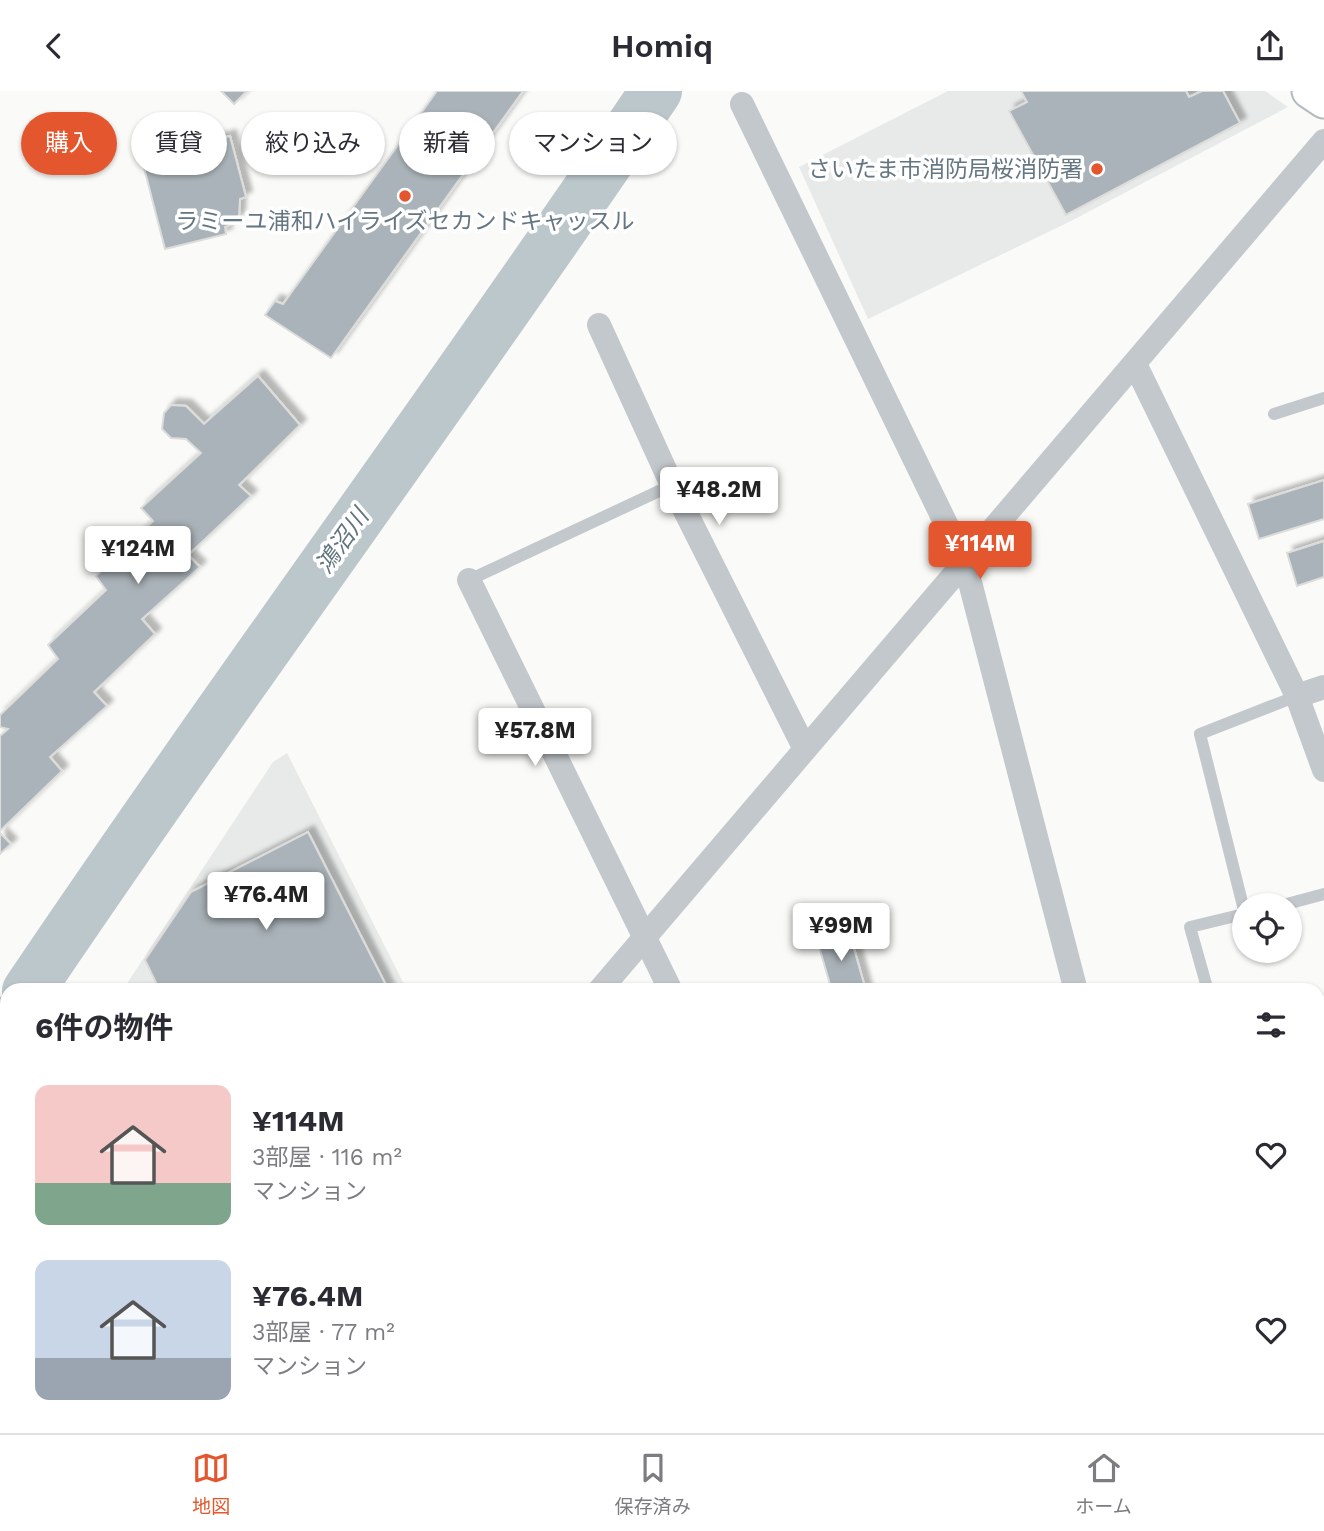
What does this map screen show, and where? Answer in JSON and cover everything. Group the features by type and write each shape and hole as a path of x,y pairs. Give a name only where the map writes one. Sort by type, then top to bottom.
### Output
{"main road":[{"path":"1310,91 1324,101"}],"street":[{"path":"742,104 965,563 1074,983"},
{"path":"606,983 804,747 965,563 1324,141"},
{"path":"599,325 672,485 804,747"},
{"path":"1135,363 1297,696 1324,770"},
{"path":"469,580 667,983"},
{"path":"1297,696 1324,687"}],"lane":[{"path":"1274,414 1324,398"},
{"path":"469,580 672,485"},
{"path":"1239,893 1200,734 1297,696"},
{"path":"1302,900 1324,894"},
{"path":"1206,983 1190,927 1232,915"}],"shaded area":[{"path":"948,91 1265,91 1288,107 1069,222 868,319 799,167"},
{"path":"287,753 403,983 127,983 273,762"}],"building":[{"path":"221,91 247,91 234,104"},
{"name":"ラミーユ浦和ハイライズセカンドキャッスル","path":"437,91 523,91 495,130 495,112 422,112"},
{"name":"さいたま市消防局桜消防署","path":"1021,91 1186,91 1189,97 1202,91 1223,91 1240,123 1066,215 1009,111 1027,102"},
{"path":"230,136 246,197 240,199 239,216 234,223 225,227 226,234 165,249 146,175 227,175 227,137"},
{"name":"ラミーユ浦和ハイライズセカンドキャッスル","path":"399,144 399,175 463,175 331,358 265,315 275,301 283,304 376,175 385,175 385,163"},
{"path":"258,376 300,425 239,485 251,496 188,555 200,567 142,619 155,634 94,692 107,706 50,757 62,771 0,831 0,736 8,729 0,727 0,715 58,659 48,645 106,590 96,576 153,521 141,508 201,453 186,439 171,438 162,429 164,413 171,405 186,406 204,424"},
{"path":"1324,480 1324,519 1259,539 1248,504"},
{"path":"1324,541 1324,577 1297,586 1287,553"},
{"path":"308,832 385,983 156,983 145,960 191,892"},
{"path":"0,833 11,844 0,854"},
{"path":"849,931 864,983 830,983 817,940"}],"waterway":[{"name":"鴻沼川","path":"33,983 656,91"}],"place":[{"name":"さいたま市消防局桜消防署","path":"1097,169"},
{"name":"ラミーユ浦和ハイライズセカンドキャッスル","path":"405,196"}]}
